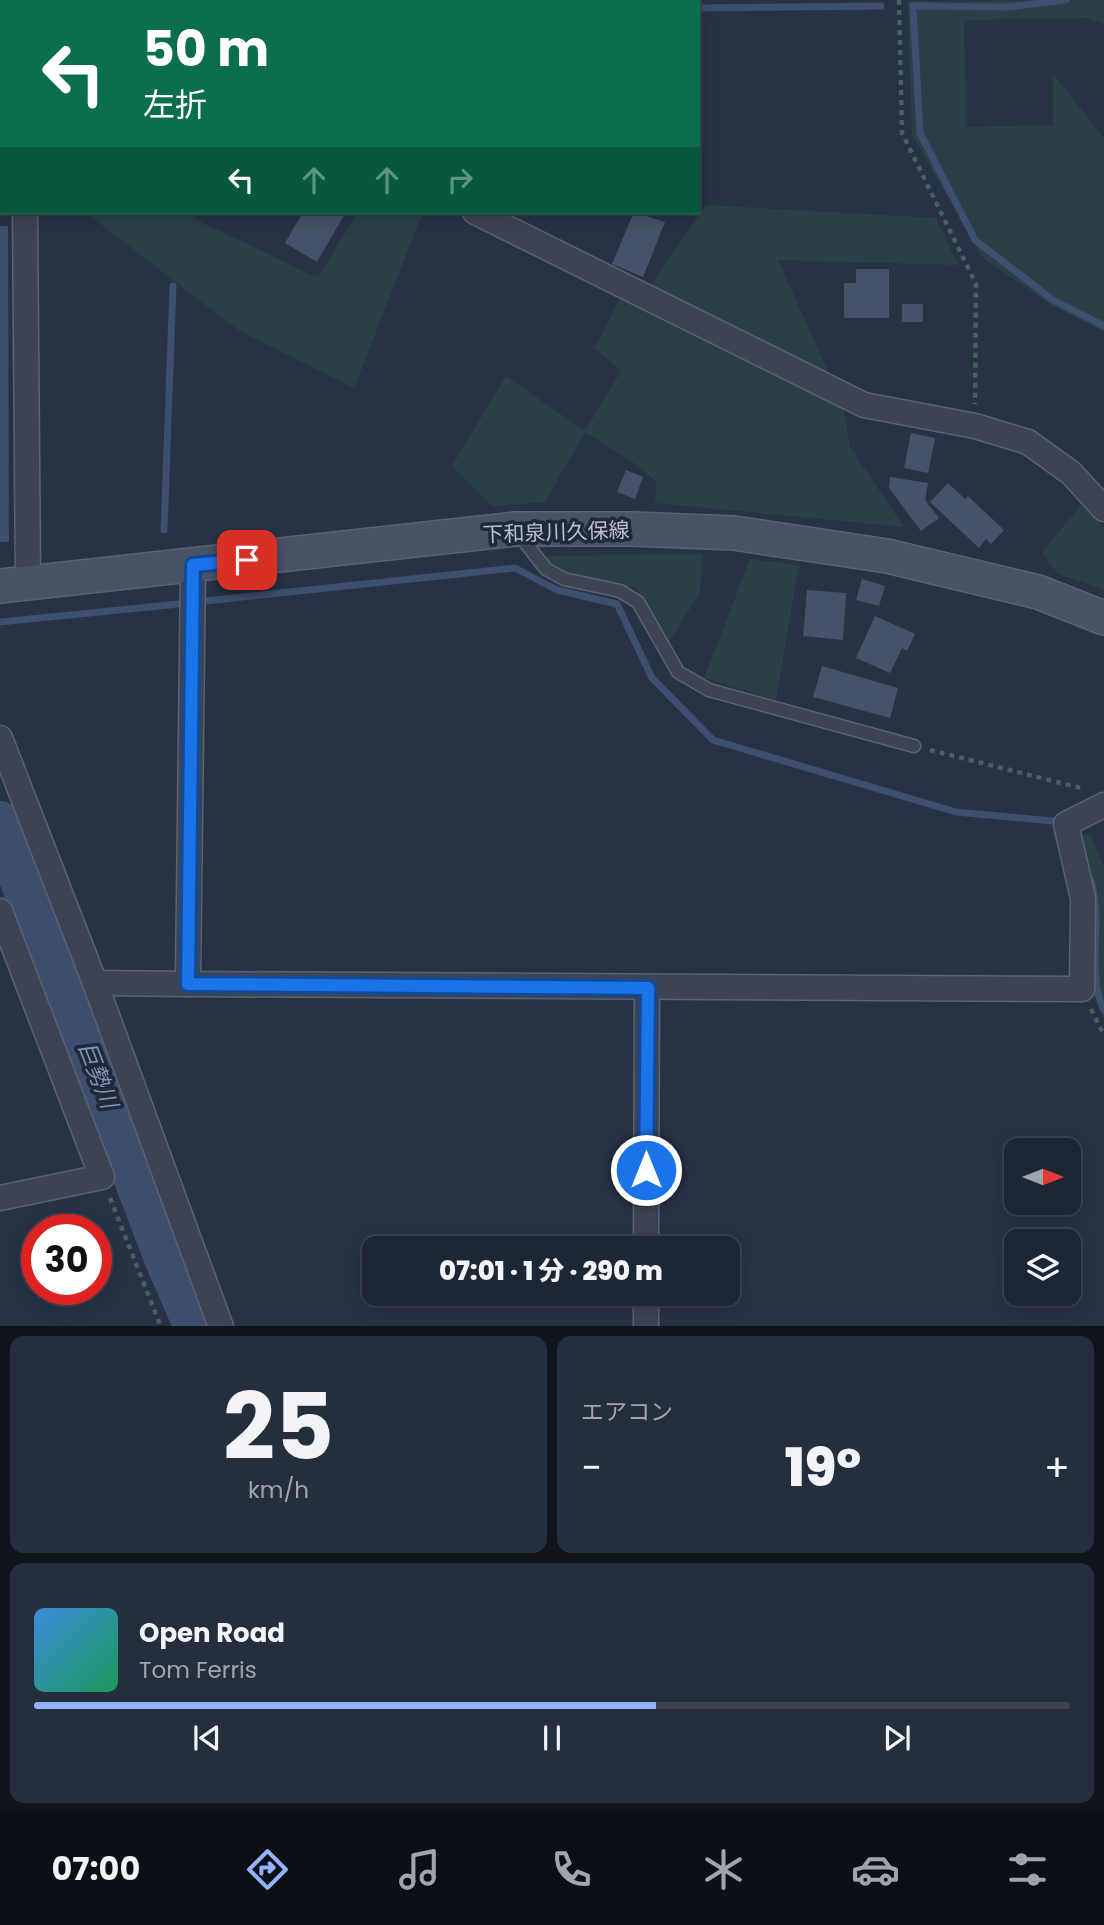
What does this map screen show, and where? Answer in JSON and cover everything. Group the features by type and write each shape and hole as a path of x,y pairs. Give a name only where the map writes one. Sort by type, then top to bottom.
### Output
{"street":[{"path":"14,585 25,214"},
{"path":"479,214 864,405 975,426 1028,442 1072,473 1104,509"},
{"name":"下和泉川久保線","path":"14,585 515,529 734,533 887,556 957,571 1038,592 1104,618"},
{"path":"188,984 193,565"},
{"path":"0,738 95,983 221,1326"},
{"path":"95,983 1082,989 1083,898 1066,824 1099,798"},
{"path":"0,911 102,1177 0,1198"},
{"path":"646,1236 648,988"},
{"path":"646,1306 646,1326"}],"lane":[{"path":"515,529 546,569 564,579 620,591 638,603 678,672 709,690 914,746"}],"path":[{"path":"899,0 902,133 976,284 975,426"},
{"path":"914,746 1099,798"},
{"path":"102,1177 161,1326"}],"green space":[{"path":"1104,0 1104,24 1086,18 964,20 966,127 1053,125 1053,74 1104,138 1104,332 1051,305 983,258 912,135 908,1"},
{"path":"706,205 936,218 958,265 778,260 843,405 850,447 904,527 655,503 656,481 637,465 585,432 545,502 492,506 452,466 506,376 585,431 621,371 595,348 622,294 650,286"},
{"path":"88,214 195,214 195,219 318,278 357,214 422,214 354,388 238,330"},
{"path":"1083,503 1104,527 1104,590 1058,574 1042,552"},
{"path":"703,554 700,593 668,643 636,588 564,572 542,556"},
{"path":"750,559 799,565 776,700 704,678"},
{"path":"1090,833 1104,868 1104,1019 1090,989 1075,839"}],"water":[{"path":"0,226 8,226 9,542 0,542"}],"building":[{"path":"302,214 345,214 317,262 285,243"},
{"path":"633,214 665,222 643,277 612,264"},
{"path":"856,269 889,269 889,318 844,318 844,283 856,283"},
{"path":"902,304 923,304 923,322 902,322"},
{"path":"911,433 935,438 928,473 904,468"},
{"path":"626,470 643,477 635,499 617,492"},
{"path":"890,477 928,483 925,500 939,518 921,531 889,488"},
{"path":"948,483 965,499 968,496 1004,530 991,544 986,539 979,548 930,502"},
{"path":"862,579 885,586 879,606 856,600"},
{"path":"807,590 846,593 843,640 803,636"},
{"path":"875,616 915,634 907,651 902,648 890,673 856,658"},
{"path":"822,666 898,688 890,718 813,697"}],"waterway":[{"path":"1066,0 1007,7 913,6 920,133 975,240 1053,300 1104,326"},
{"path":"700,8 881,6"},
{"path":"164,530 173,286"},
{"path":"205,601 515,568 557,590 617,604 652,678 713,740 956,812 1053,821"},
{"path":"0,622 179,604"},
{"name":"巨勢川","path":"0,823 166,1258 196,1326"},
{"path":"1091,881 1096,913 1096,979 1104,1010"}],"route":[{"path":"247,560 193,565 188,984 648,988 646,1170"}]}
